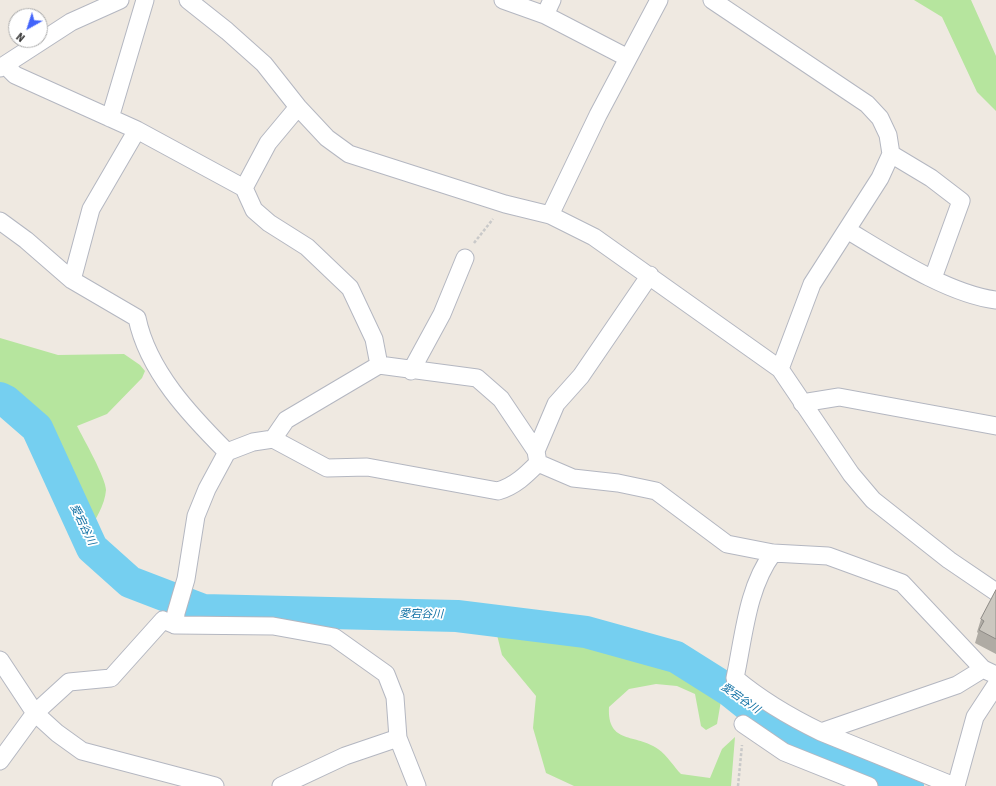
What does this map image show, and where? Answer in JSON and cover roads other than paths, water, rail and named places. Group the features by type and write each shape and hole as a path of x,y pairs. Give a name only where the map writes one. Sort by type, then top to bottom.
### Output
{"street":[{"path":"120,0 116,0 71,22 3,66 15,76 137,130 244,188 254,210 269,223 307,247 350,288 374,339 379,365"},
{"path":"110,118 145,0"},
{"path":"189,0 264,64 298,107 326,138 350,154 504,204 550,215 594,237 650,275 780,369 852,474 873,500 950,560 996,592"},
{"path":"503,0 548,8 628,58"},
{"path":"550,215 598,115 659,0"},
{"path":"712,0 867,104 880,118 888,135 891,154 880,178 812,284 780,369"},
{"path":"244,188 268,143 298,107"},
{"path":"72,280 91,209 137,130"},
{"path":"891,154 931,178 961,201 933,278"},
{"path":"0,221 26,240 72,280 136,318 147,350 172,389 197,422 227,452"},
{"path":"847,230 918,271 978,298 996,300"},
{"path":"411,371 442,314 465,258"},
{"path":"175,619 186,579 196,516 207,489 227,452 253,442 273,439 327,468 367,467 498,492 510,488 524,477 537,457 556,404 581,376 650,275"},
{"path":"273,439 286,420 379,365 411,371 477,378 501,399 537,457 573,478 656,491 727,544 773,553 828,556 902,583 989,672 957,685 821,732"},
{"path":"802,402 839,397 996,426"},
{"path":"773,553 763,566 753,593 735,678 761,699 790,717 821,732 955,786 975,716 996,685"},
{"path":"0,761 35,713 69,682 111,678 163,620 175,619 273,626 334,637 386,674 395,697 398,738 417,786"},
{"path":"0,660 35,713 57,733 82,751 215,786"},
{"path":"744,724 784,752 869,786"},
{"path":"281,786 345,756 398,738"}],"waterway":[{"name":"愛宕谷川","path":"0,398 6,401 37,428 92,548 130,582 203,610 457,616 586,632 676,657 730,691 770,723 795,738 908,786"}]}
